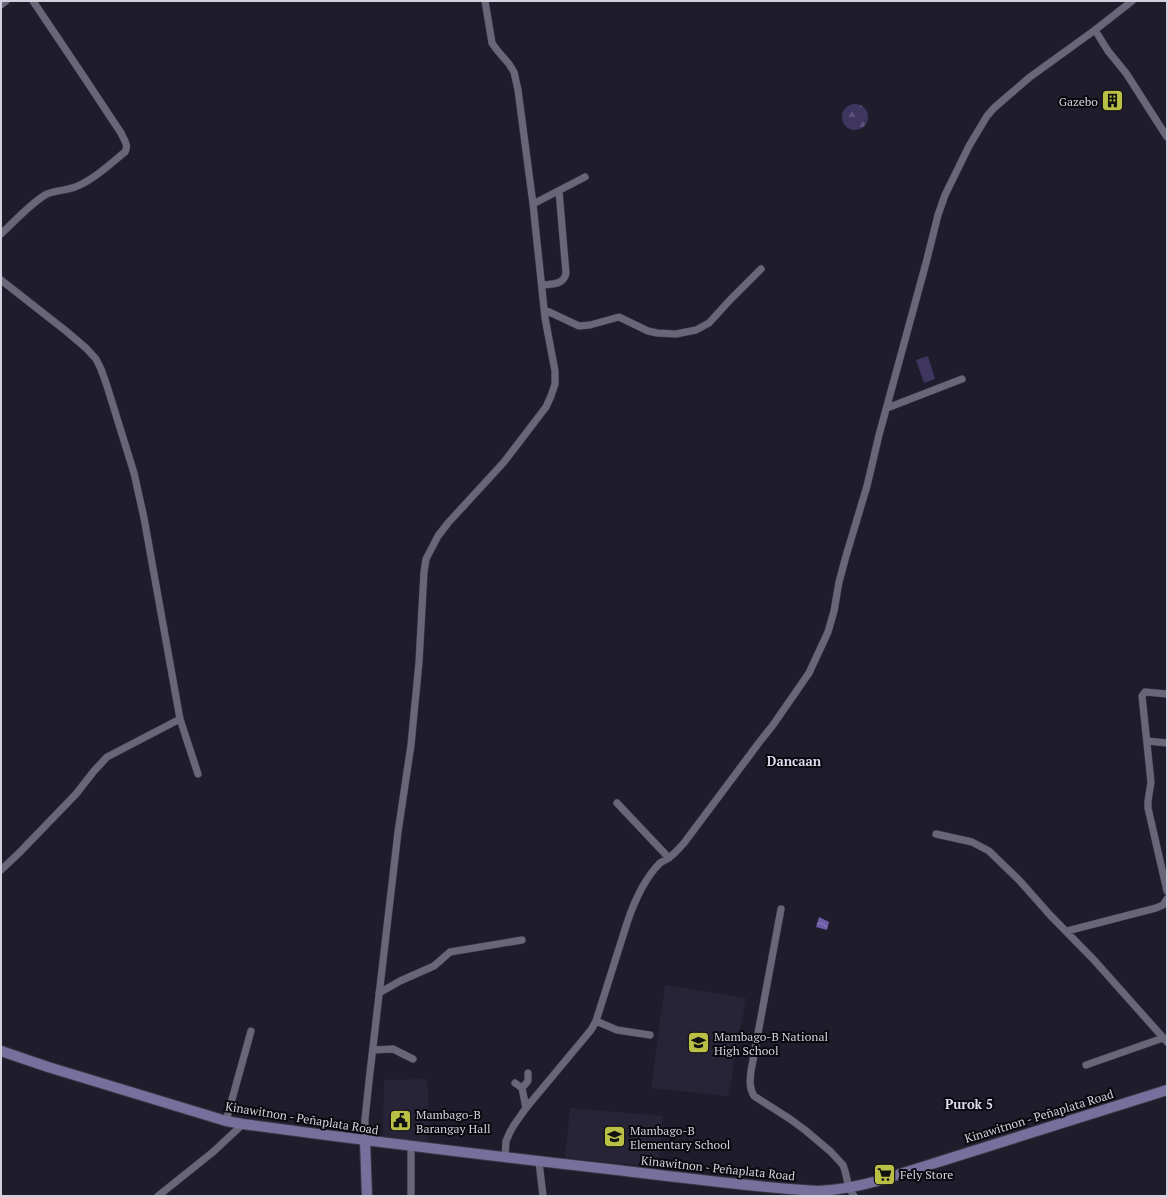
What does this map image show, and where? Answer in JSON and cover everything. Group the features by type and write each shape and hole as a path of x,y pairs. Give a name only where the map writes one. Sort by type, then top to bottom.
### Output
{"street":[{"path":"1,5 6,1"},
{"path":"1,234 46,194 75,187 83,183 125,152 127,148 126,143 82,74 32,1"},
{"path":"367,1196 365,1119 398,832 411,745 419,662 426,559 438,536 448,523 504,462 546,407 552,396 555,384 555,371 544,310 533,204 518,90 514,72 492,42 485,1"},
{"path":"505,1158 506,1141 510,1132 526,1108 570,1056 596,1021 632,908 642,888 652,873 684,843 704,818 773,725 809,672 821,649 834,611 846,556 867,486 879,434 926,263 940,206 969,146 994,108 1030,77 1132,1"},
{"path":"1095,30 1108,51 1126,73 1167,137"},
{"path":"533,204 585,177"},
{"path":"542,285 557,284 563,281 566,277 559,191"},
{"path":"544,310 579,326 590,325 619,317 648,331 676,334 696,330 709,323 761,269"},
{"path":"1,280 86,348 96,359 101,369 134,472 144,518 180,720 198,774"},
{"path":"887,408 962,379"},
{"path":"1167,694 1145,692 1142,696 1152,782 1148,808 1167,891"},
{"path":"1,870 72,799 107,757 180,720"},
{"path":"1148,741 1167,743"},
{"path":"617,803 669,858"},
{"path":"936,834 972,842 989,851 1019,880 1050,915 1067,931 1165,1040 1086,1065"},
{"path":"1067,931 1156,908 1163,905 1167,899"},
{"path":"782,909 751,1071 751,1092 754,1096 790,1119 831,1152 843,1165 851,1192"},
{"path":"380,993 400,981 434,966 450,952 519,940 515,932"},
{"path":"596,1021 617,1030 650,1035"},
{"path":"226,1121 251,1031"},
{"path":"373,1050 393,1049 413,1059"},
{"name":"Kinawitnon - Peñaplata Road","path":"1,1051 48,1067 226,1121 243,1124 411,1147 539,1162 798,1189 851,1192 881,1180 1167,1090"},
{"path":"522,1088 528,1082 528,1074"},
{"path":"515,1083 522,1088 526,1108"},
{"path":"158,1196 213,1152 243,1124"},
{"path":"411,1147 411,1196"},
{"path":"539,1162 543,1196"}],"shaded area":[{"name":"Mambago-B National High School","path":"665,985 746,998 728,1096 651,1088"},
{"path":"427,1079 429,1113 428,1143 383,1139 384,1080"},
{"name":"Mambago-B Elementary School","path":"570,1108 663,1116 658,1167 565,1158"}],"green space":[{"path":"855,104 864,108 868,117 864,126 855,130 846,126 842,117 846,108"},
{"path":"928,356 935,379 924,383 916,360"}],"water":[{"path":"819,917 829,922 827,930 816,927"}],"place":[{"name":"Gazebo","path":"1113,101"},
{"name":"Mambago-B National High School","path":"698,1043"},
{"name":"Mambago-B Barangay Hall","path":"401,1121"},
{"name":"Mambago-B Elementary School","path":"614,1137"},
{"name":"Fely Store","path":"884,1174"}],"district":[{"name":"Dancaan","path":"794,761"},
{"name":"Purok 5","path":"969,1104"}]}
